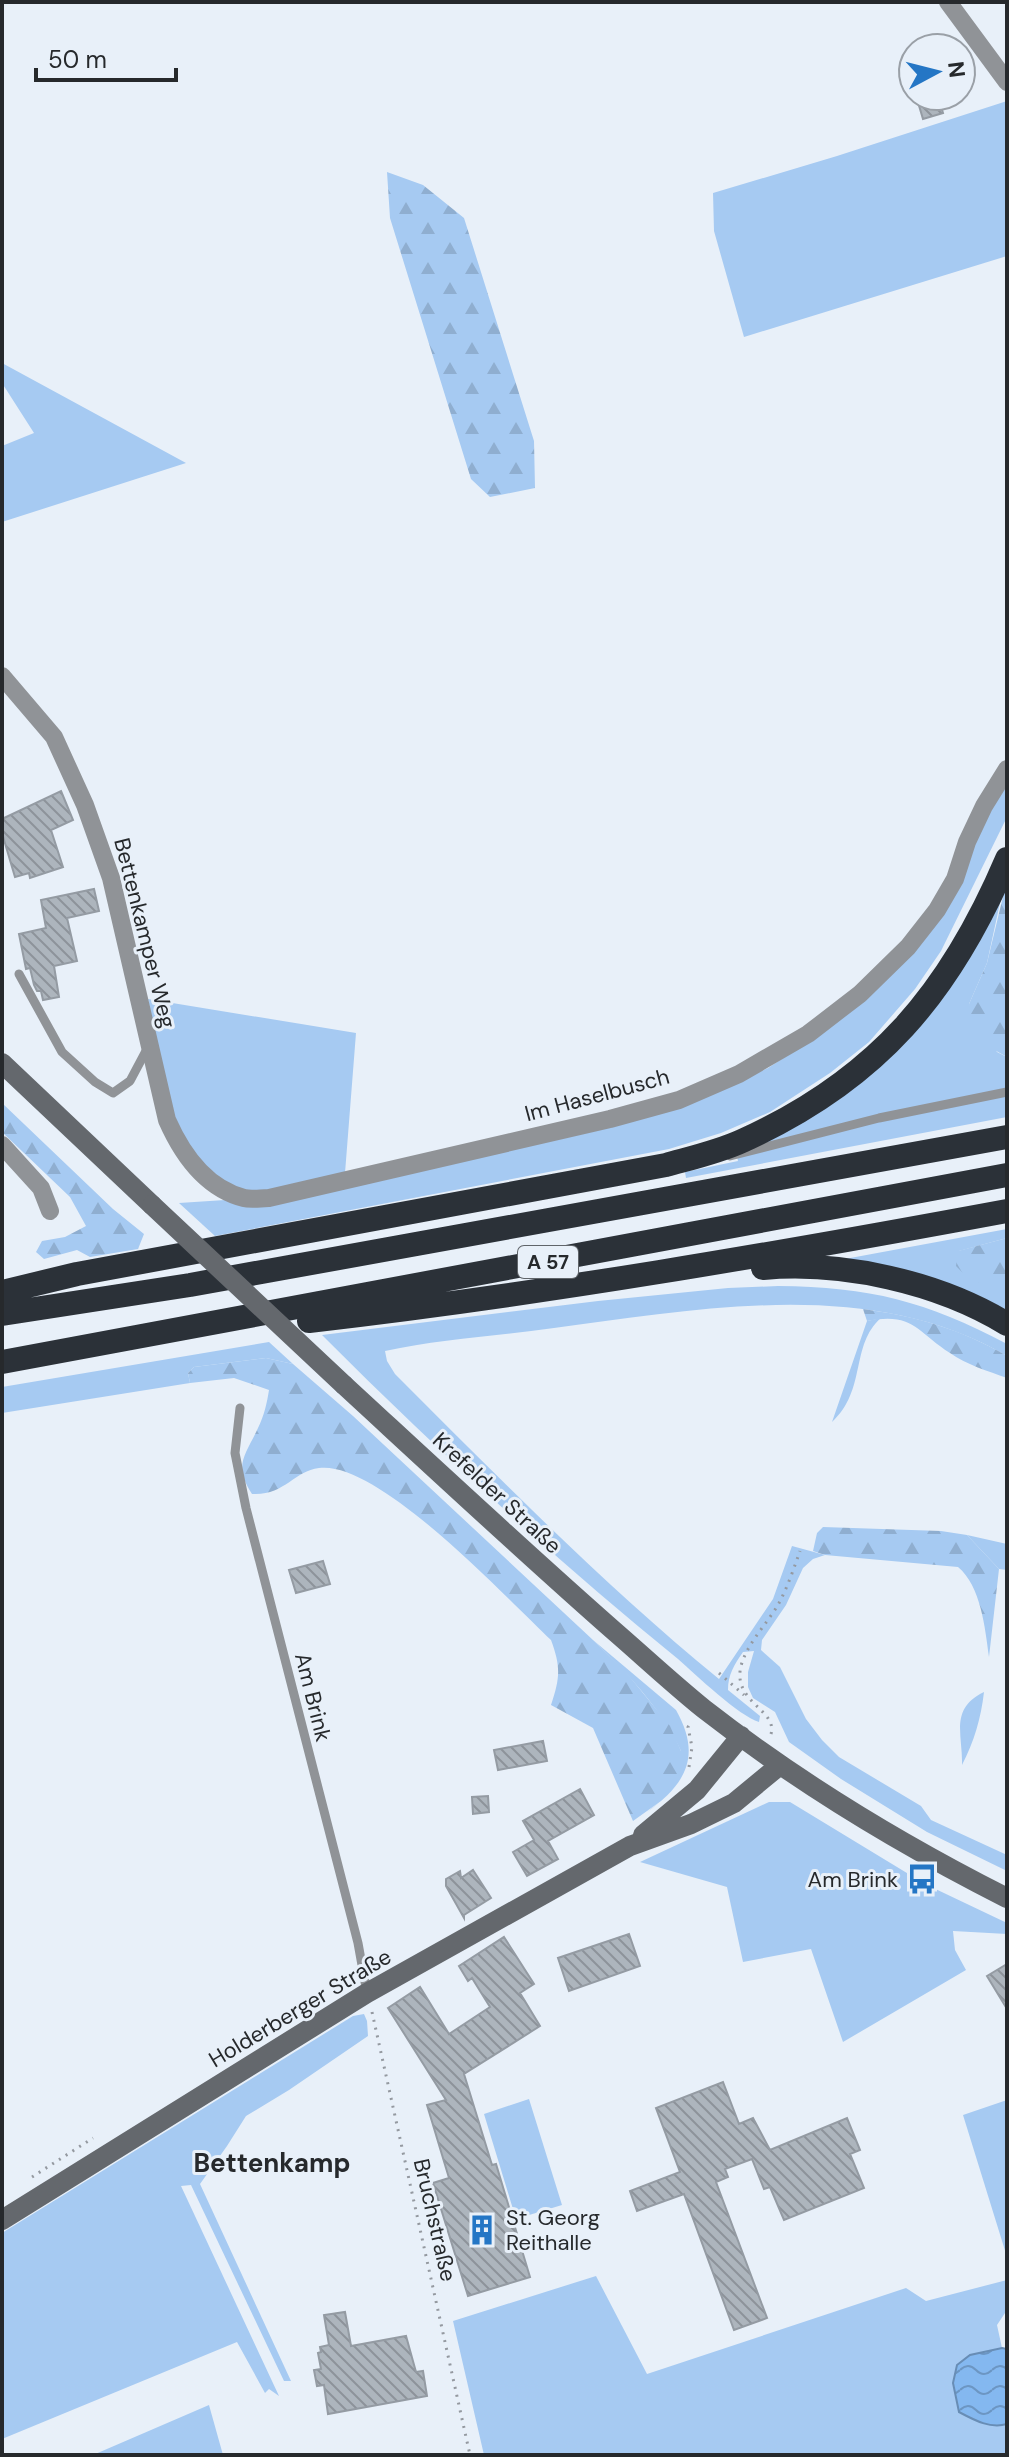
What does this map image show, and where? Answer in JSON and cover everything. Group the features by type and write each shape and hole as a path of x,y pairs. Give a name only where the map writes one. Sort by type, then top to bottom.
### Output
{"highway":[{"path":"2,1292 77,1274 666,1165 738,1143 786,1120 875,1059 920,1010 959,956 1007,859"},
{"path":"908,1156 1007,1125"},
{"name":"A 57","path":"2,1314 205,1282 1007,1137"},
{"name":"A 57","path":"2,1362 1007,1175"},
{"path":"89,1347 530,1293 688,1269 1007,1211"},
{"path":"530,1293 630,1287 733,1271 784,1267 842,1271 896,1280 956,1299 1007,1324"}],"main road":[{"name":"Krefelder Straße","path":"2,1063 344,1385 555,1579 702,1707 780,1765 910,1848 1007,1898"},
{"name":"Holderberger Straße","path":"630,1846 697,1790 741,1736"},
{"name":"Holderberger Straße","path":"2,2220 367,1993 630,1846 691,1824 734,1803 780,1765"}],"street":[{"path":"948,2 1007,82"},
{"name":"Bettenkamper Weg","path":"2,676 54,737 85,805 111,878 149,1045"},
{"name":"Im Haselbusch","path":"149,1045 167,1120 181,1151 210,1180 245,1198 269,1198 610,1119 679,1100 739,1074 808,1034 860,994 908,947 937,910 955,879 967,842 984,806 1007,769"},
{"path":"2,1145 41,1188 50,1211"}],"lane":[{"name":"Bettenkamper Weg","path":"19,974 62,1052 95,1082 113,1093 130,1081 149,1045"},
{"path":"666,1165 748,1153 879,1118 1007,1092"},
{"name":"Am Brink","path":"240,1408 235,1453 246,1508 358,1943 367,1993"}],"path":[{"path":"744,1695 740,1681 741,1667 779,1603 800,1551"},
{"path":"719,1673 772,1723 773,1731 762,1752"},
{"path":"687,1774 692,1747 688,1727 702,1707"},
{"name":"Bruchstraße","path":"367,1993 470,2455"}],"green space":[{"path":"1007,101 1007,256 744,337 714,231 713,193"},
{"path":"387,172 423,185 464,218 534,441 535,488 490,497 471,479 390,218"},
{"path":"2,363 186,463 2,522 2,446 34,433 2,383"},
{"path":"1007,775 1007,817 941,951 915,989 869,1042 830,1073 770,1112 721,1133 669,1149 215,1236 179,1203 225,1200 710,1095 768,1068 832,1026 901,963"},
{"path":"1007,880 1007,1057 982,1043 971,1024 969,1004 987,963"},
{"path":"1003,889 987,963 969,1004 997,1052 1007,1057 1007,1117 686,1178 685,1172 738,1161 736,1152 837,1098"},
{"path":"148,999 356,1033 345,1173 268,1191 245,1191 223,1183 203,1168 172,1119"},
{"path":"2,1103 113,1209 144,1234 138,1249 90,1257 77,1250 44,1259 36,1252 42,1241 65,1237 86,1226 70,1197 2,1132"},
{"path":"1007,1229 1007,1238 959,1251 1007,1295 1007,1316 834,1261"},
{"path":"1007,1238 1007,1295 967,1277 956,1266 958,1251"},
{"path":"778,1286 841,1289 897,1299 950,1317 1007,1344 1007,1356 954,1331 899,1315 842,1307 785,1305 668,1313 385,1351 395,1374 513,1492 594,1569 719,1679 773,1599 792,1546 825,1555 813,1559 803,1568 786,1605 762,1640 761,1650 780,1667 806,1719 839,1757 921,1806 931,1820 1007,1855 1007,1871 927,1832 841,1779 789,1742 775,1712 753,1698 748,1687 748,1672 754,1651 743,1652 730,1675 728,1690 760,1716 759,1722 729,1704 496,1502 322,1335 598,1301"},
{"path":"863,1309 937,1325 972,1338 1007,1356 1007,1378 957,1357 905,1321 867,1321"},
{"path":"881,1318 865,1341 850,1396 832,1422 867,1321"},
{"path":"269,1342 293,1364 266,1358 194,1367 188,1373 190,1383 2,1413 2,1387"},
{"path":"266,1358 293,1364 353,1416 625,1671 670,1726 681,1751 681,1767 673,1787 661,1801 633,1821 593,1728 551,1705 558,1672 551,1640 474,1565 407,1508 344,1471 319,1468 272,1491 252,1494 243,1475 243,1461 262,1419 269,1390 234,1378 190,1383 188,1373 194,1367"},
{"path":"823,1527 941,1531 967,1535 999,1569 989,1657 977,1596 958,1567 825,1555 813,1551 817,1533"},
{"path":"967,1535 1007,1544 1007,1570 999,1569"},
{"path":"593,1640 676,1710 684,1726 689,1755 686,1768 672,1791 661,1801 681,1751 673,1735 631,1678"},
{"path":"984,1692 976,1730 962,1765 962,1715 966,1706"},
{"path":"769,1802 790,1802 925,1884 1007,1923 1007,1934 953,1931 955,1950 966,1970 843,2042 811,1949 743,1962 727,1887 640,1862"},
{"path":"364,2014 368,2036 246,2116 200,2184 291,2381 284,2381 191,2185 181,2186 279,2396 269,2389 265,2393 237,2342 2,2439 2,2233 353,2016"},
{"path":"529,2099 562,2205 516,2219 484,2114"},
{"path":"1007,2100 1007,2257 963,2115"},
{"path":"596,2276 647,2374 906,2288 926,2301 1007,2280 1007,2310 997,2325 1002,2348 970,2355 957,2365 1001,2426 1007,2424 1007,2455 484,2455 453,2321"},
{"path":"209,2405 223,2455 93,2455"}],"water":[{"path":"1007,2349 1007,2424 988,2425 959,2412 953,2383 957,2365 970,2355"}],"building":[{"path":"921,112 943,112 943,113 923,119"},
{"path":"61,791 73,820 51,830 63,867 30,878 29,873 15,877 2,833 2,819"},
{"path":"94,889 99,911 67,918 77,961 54,966 59,997 43,1000 41,991 37,991 34,985 30,968 26,969 19,934 46,928 41,900"},
{"path":"323,1561 330,1584 296,1593 289,1570"},
{"path":"543,1741 547,1761 498,1770 494,1750"},
{"path":"580,1789 594,1815 548,1841 558,1859 527,1876 513,1852 534,1840 523,1821"},
{"path":"488,1796 489,1812 473,1814 472,1797"},
{"path":"473,1870 491,1898 464,1915 464,1918 446,1886 446,1879 460,1871 461,1878"},
{"path":"629,1934 640,1966 569,1991 558,1958"},
{"path":"504,1937 534,1984 520,1993 540,2026 464,2074 492,2165 496,2164 530,2277 468,2296 433,2183 449,2178 427,2105 446,2100 388,2008 420,1987 449,2034 490,2007 472,1978 468,1981 459,1966"},
{"path":"1007,1964 1007,2009 987,1976"},
{"path":"723,2082 739,2124 753,2118 770,2150 847,2118 860,2150 850,2154 864,2188 784,2220 770,2187 764,2189 752,2159 725,2169 728,2177 716,2182 767,2318 734,2330 684,2194 637,2211 630,2191 680,2172 656,2108"},
{"path":"345,2312 351,2346 406,2336 416,2372 423,2371 427,2396 328,2414 324,2385 317,2386 314,2370 321,2369 320,2347 329,2345 324,2315"}],"place":[{"name":"Am Brink","path":"922,1879"},
{"name":"St. Georg Reithalle","path":"482,2230"}],"district":[{"name":"Bettenkamp","path":"272,2163"}]}
